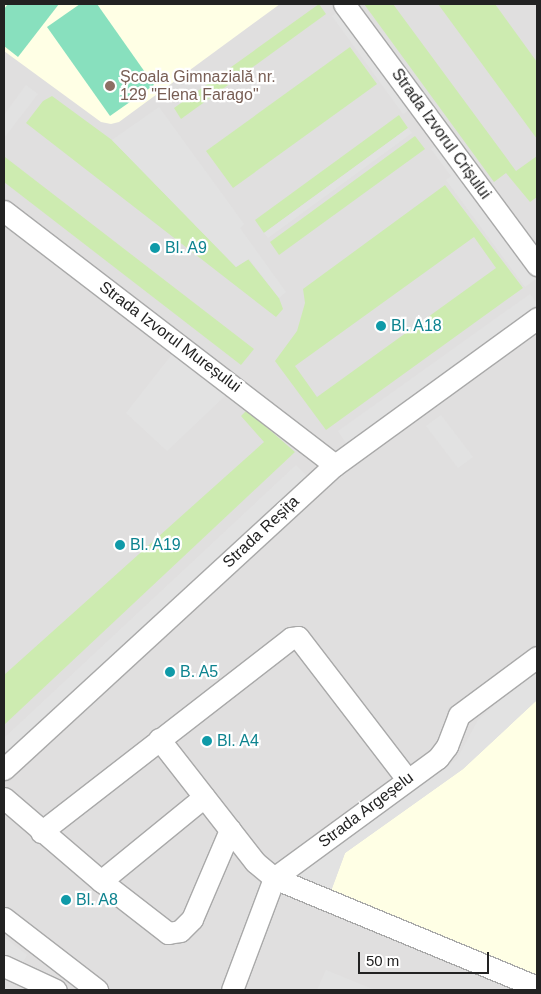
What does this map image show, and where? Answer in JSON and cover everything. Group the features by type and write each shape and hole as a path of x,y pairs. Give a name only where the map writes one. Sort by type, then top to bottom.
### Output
{"street":[{"name":"Strada Izvorul Crișului","path":"344,4 537,264"},
{"name":"Strada Izvorul Mureșului","path":"4,211 335,465"},
{"name":"Strada Reșița","path":"4,769 335,465 537,318"},
{"path":"42,832 158,739 291,638 298,637 407,779"},
{"name":"Strada Argeșelu","path":"274,878 444,751 459,716 537,657"},
{"path":"158,739 255,862 274,878 537,987"},
{"path":"101,881 204,797"},
{"path":"4,798 42,832 163,931 180,931 192,919 230,830"},
{"path":"232,990 274,878"},
{"path":"4,918 97,990"},
{"path":"4,966 56,990"}],"shaded area":[{"path":"4,4 537,4 537,990 4,990"},
{"name":"Școala Gimnazială nr. 129 \"Elena Farago\"","path":"4,4 280,4 119,122 111,124 101,122 4,51"},
{"path":"342,9 413,107 403,114 332,16"},
{"path":"26,85 38,94 4,138 4,115"},
{"path":"159,107 244,224 240,228 286,292 279,298 249,259 236,267 112,140"},
{"path":"408,128 412,133 268,238 264,233"},
{"path":"439,144 537,278 525,287 446,180 451,176 431,149"},
{"path":"530,294 537,303 537,310 348,446 338,431"},
{"path":"173,353 227,394 167,451 126,413"},
{"path":"441,415 473,457 458,468 426,426"},
{"path":"296,465 314,483 4,769 4,738"},
{"path":"537,667 537,700 463,769 345,853 331,891 296,877 457,759 478,720"},
{"path":"537,700 537,975 331,891 345,853 463,769"},
{"path":"4,937 27,955 22,964 4,955"},
{"path":"326,970 375,990 317,990"}],"green space":[{"path":"8,4 59,4 18,57 4,46 4,9"},
{"path":"80,4 97,4 154,85 110,116 47,27"},
{"path":"319,4 326,14 181,119 174,108"},
{"path":"364,4 393,4 516,171 537,156 537,197 530,202 506,173 494,182"},
{"path":"438,4 495,4 537,62 537,139"},
{"path":"350,47 377,84 233,188 206,151"},
{"path":"52,96 112,140 236,267 248,259 279,298 283,309 276,317 26,123 43,101"},
{"path":"399,115 408,128 264,233 255,220"},
{"path":"415,136 425,149 279,255 270,242"},
{"path":"5,157 254,349 241,365 4,182"},
{"path":"445,185 523,288 326,430 275,361 297,331 305,303 303,289","holes":["474,237 496,268 317,397 295,366"]},
{"path":"247,410 295,452 4,725 4,675 264,442 241,416"}],"place":[{"name":"Școala Gimnazială nr. 129 \"Elena Farago\"","path":"110,86"},
{"name":"Bl. A9","path":"155,248"},
{"name":"Bl. A18","path":"381,326"},
{"name":"Bl. A19","path":"120,545"},
{"name":"B. A5","path":"170,672"},
{"name":"Bl. A4","path":"207,741"},
{"name":"Bl. A8","path":"66,900"}]}
